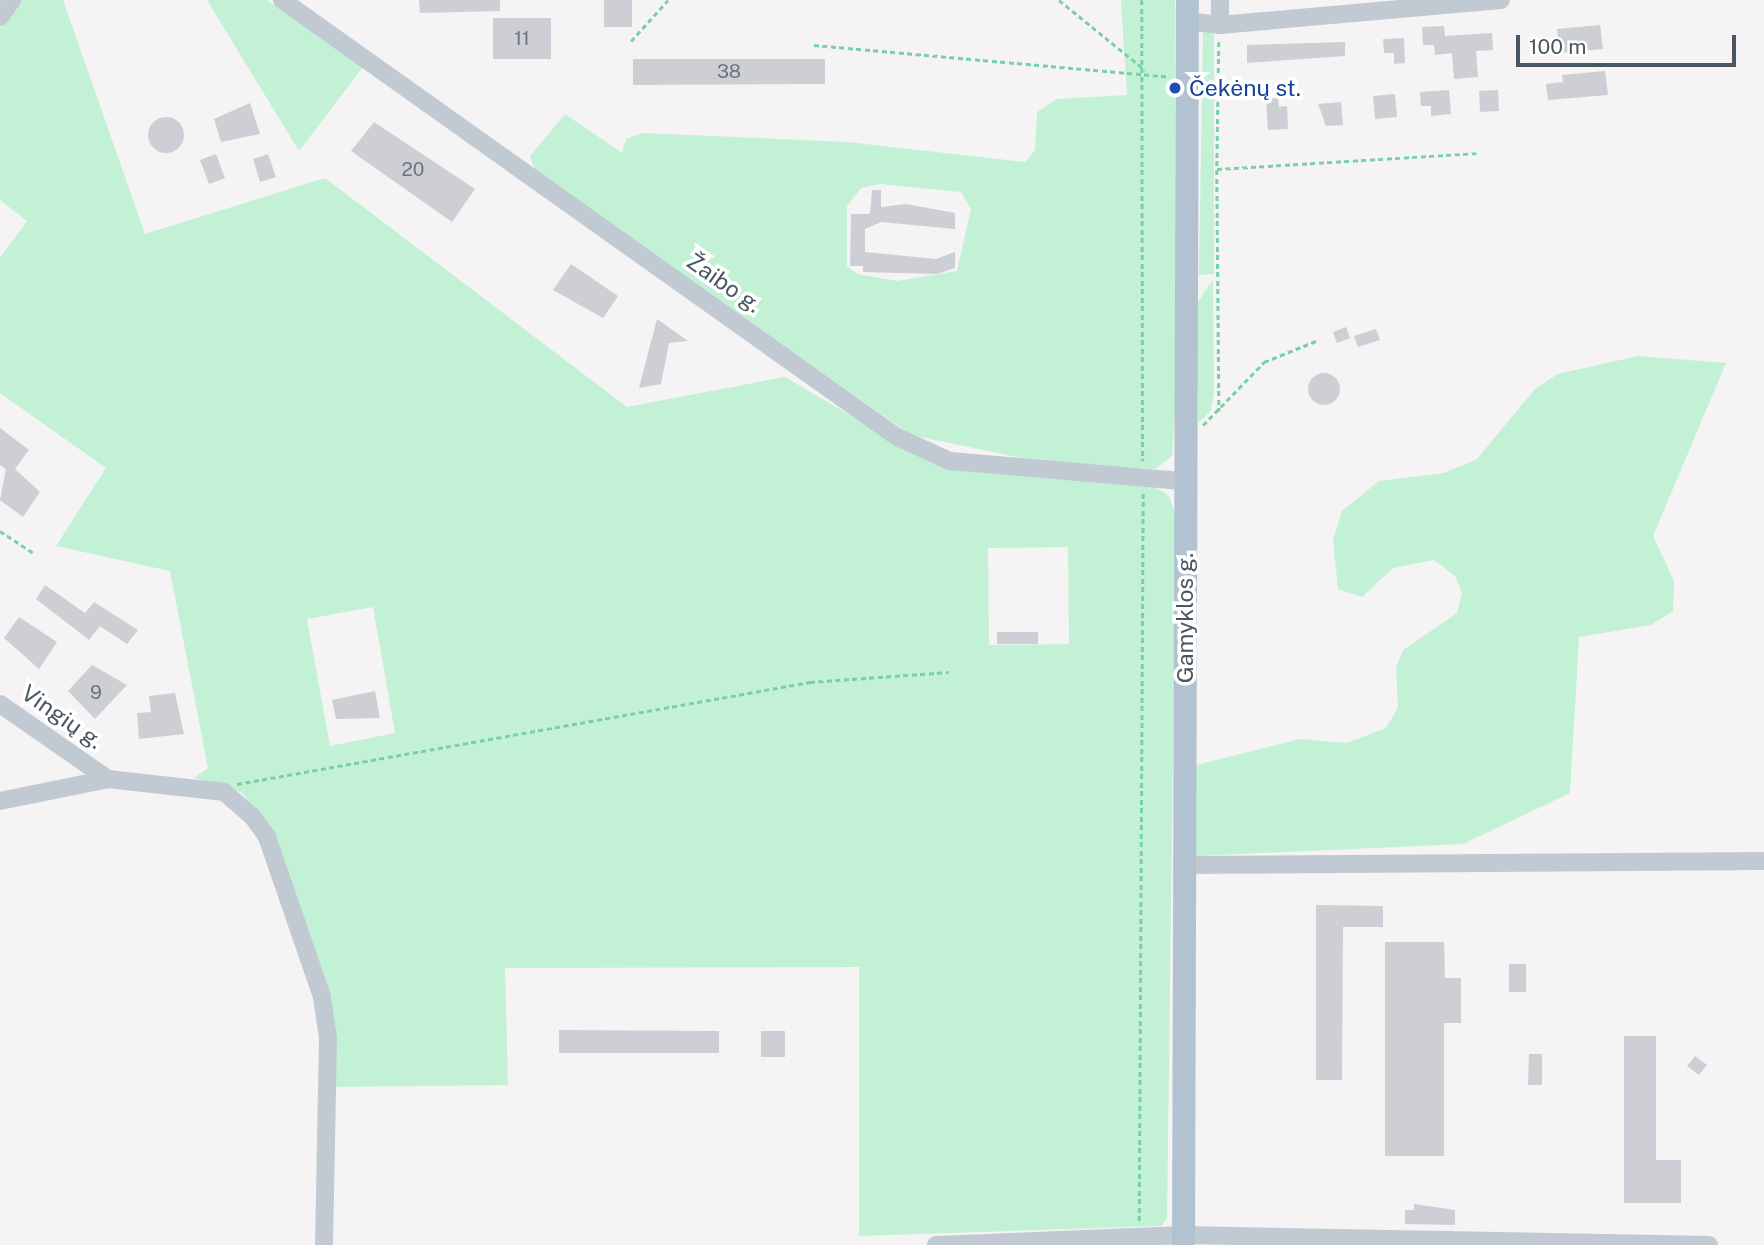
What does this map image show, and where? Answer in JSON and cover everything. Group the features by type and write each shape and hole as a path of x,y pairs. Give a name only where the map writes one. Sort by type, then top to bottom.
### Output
{"main road":[{"name":"Gamyklos g.","path":"1183,1240 1187,10"}],"street":[{"path":"0,18 12,0"},
{"name":"Žaibo g.","path":"282,0 897,437 950,461 1143,481 1185,481"},
{"path":"1220,0 1220,25"},
{"path":"1187,10 1220,25 1501,0"},
{"name":"Vingių g.","path":"0,704 108,779"},
{"path":"108,779 224,792 239,801 267,837 322,997 328,1038 324,1245"},
{"name":"Vingių g.","path":"0,801 108,779"},
{"path":"1183,865 1764,861"},
{"path":"936,1245 1139,1237 1183,1240 1709,1245"}],"path":[{"path":"631,41 668,0"},
{"path":"1059,0 1145,70"},
{"path":"1139,1237 1145,75 1142,0"},
{"path":"1219,411 1217,169 1220,25"},
{"path":"814,45 1186,78"},
{"path":"1217,169 1477,153"},
{"path":"1185,442 1219,411 1264,362 1317,341"},
{"path":"0,531 35,554"},
{"path":"224,792 261,779 810,682 949,672"}],"green space":[{"path":"20,0 63,0 145,234 325,178 627,407 785,377 932,463 1155,487 1169,496 1176,516 1167,1218 1161,1226 859,1236 859,967 505,968 508,1085 335,1087 333,1036 270,829 242,793 194,778 208,768 170,571 56,546 106,468 0,393 0,258 27,221 0,200 0,28","holes":["1068,547 1069,644 989,645 988,548","373,607 395,733 330,746 307,619"]},
{"path":"207,0 267,0 363,67 299,151"},
{"path":"1121,0 1175,0 1175,412 1172,456 1155,469 1045,463 911,435 535,171 530,156 565,114 622,153 626,139 643,133 847,142 1025,162 1035,150 1037,112 1057,99 1127,95","holes":["880,184 961,192 971,209 957,271 897,281 857,274 847,266 847,206 861,188"]},
{"path":"1203,27 1214,34 1214,274 1199,275"},
{"path":"1213,280 1214,393 1211,411 1198,423 1197,303"},
{"path":"1638,356 1726,363 1653,536 1674,581 1673,611 1651,625 1579,637 1570,793 1463,844 1196,856 1196,765 1300,739 1347,743 1386,728 1398,708 1396,667 1403,650 1457,613 1462,593 1455,576 1434,560 1393,568 1362,597 1338,589 1333,540 1342,511 1379,481 1444,473 1477,459 1535,389 1558,374"}],"building":[{"path":"419,0 500,0 500,11 420,13"},
{"path":"604,0 632,0 632,27 604,27"},
{"path":"493,18 551,18 551,59 493,59"},
{"path":"1600,25 1603,49 1559,53 1557,29"},
{"path":"1444,26 1445,36 1492,33 1493,50 1476,51 1478,77 1454,79 1452,53 1435,55 1434,45 1423,45 1422,27"},
{"path":"1404,38 1405,63 1394,64 1394,53 1384,53 1383,39"},
{"path":"1345,42 1345,56 1247,63 1247,45"},
{"path":"633,59 825,59 825,84 633,85"},
{"path":"1605,71 1608,95 1548,100 1546,84 1563,82 1562,75"},
{"path":"1449,90 1451,114 1431,116 1431,106 1421,106 1420,92"},
{"path":"1498,90 1499,111 1480,112 1479,91"},
{"path":"1395,94 1397,117 1375,119 1373,96"},
{"path":"1278,98 1279,107 1287,106 1288,129 1268,130 1266,99"},
{"path":"1341,102 1343,125 1326,126 1318,104"},
{"path":"250,103 260,134 221,142 214,119"},
{"path":"166,117 178,123 184,135 178,147 166,153 154,147 148,135 154,123"},
{"path":"374,122 475,189 452,222 351,151"},
{"path":"216,154 225,178 209,184 200,160"},
{"path":"268,154 276,177 260,182 253,159"},
{"path":"872,190 881,190 881,207 906,204 955,213 955,229 881,222 865,229 865,252 936,259 955,252 955,268 937,274 863,272 863,266 850,266 851,214 870,214"},
{"path":"571,264 618,296 603,318 553,290"},
{"path":"657,319 688,341 669,343 661,384 639,388"},
{"path":"1346,327 1350,338 1337,343 1333,332"},
{"path":"1376,329 1380,340 1358,347 1354,336"},
{"path":"1324,373 1335,378 1340,389 1335,400 1324,405 1313,400 1308,389 1313,378"},
{"path":"0,428 29,450 15,469 40,492 23,517 0,500 6,469 0,465"},
{"path":"45,585 85,613 94,602 138,630 127,644 100,626 89,640 36,599"},
{"path":"19,617 57,642 39,669 4,638"},
{"path":"997,632 1038,632 1038,644 997,644"},
{"path":"92,665 127,685 95,719 68,691"},
{"path":"375,691 380,718 336,719 332,700"},
{"path":"175,693 184,734 139,739 137,713 151,712 149,696"},
{"path":"1316,905 1383,906 1383,927 1343,927 1342,1080 1316,1080"},
{"path":"1385,942 1444,942 1445,978 1461,978 1461,1023 1444,1023 1444,1156 1385,1156"},
{"path":"1509,964 1526,964 1526,992 1509,992"},
{"path":"559,1030 719,1031 719,1053 559,1053"},
{"path":"761,1031 785,1031 785,1057 761,1057"},
{"path":"1624,1036 1656,1036 1656,1160 1681,1160 1681,1203 1624,1203"},
{"path":"1529,1054 1542,1054 1542,1085 1528,1085"},
{"path":"1695,1056 1707,1065 1699,1075 1687,1066"},
{"path":"1414,1204 1455,1210 1455,1225 1405,1224 1405,1210 1414,1210"}],"place":[{"name":"Čekėnų st.","path":"1175,88"}]}
